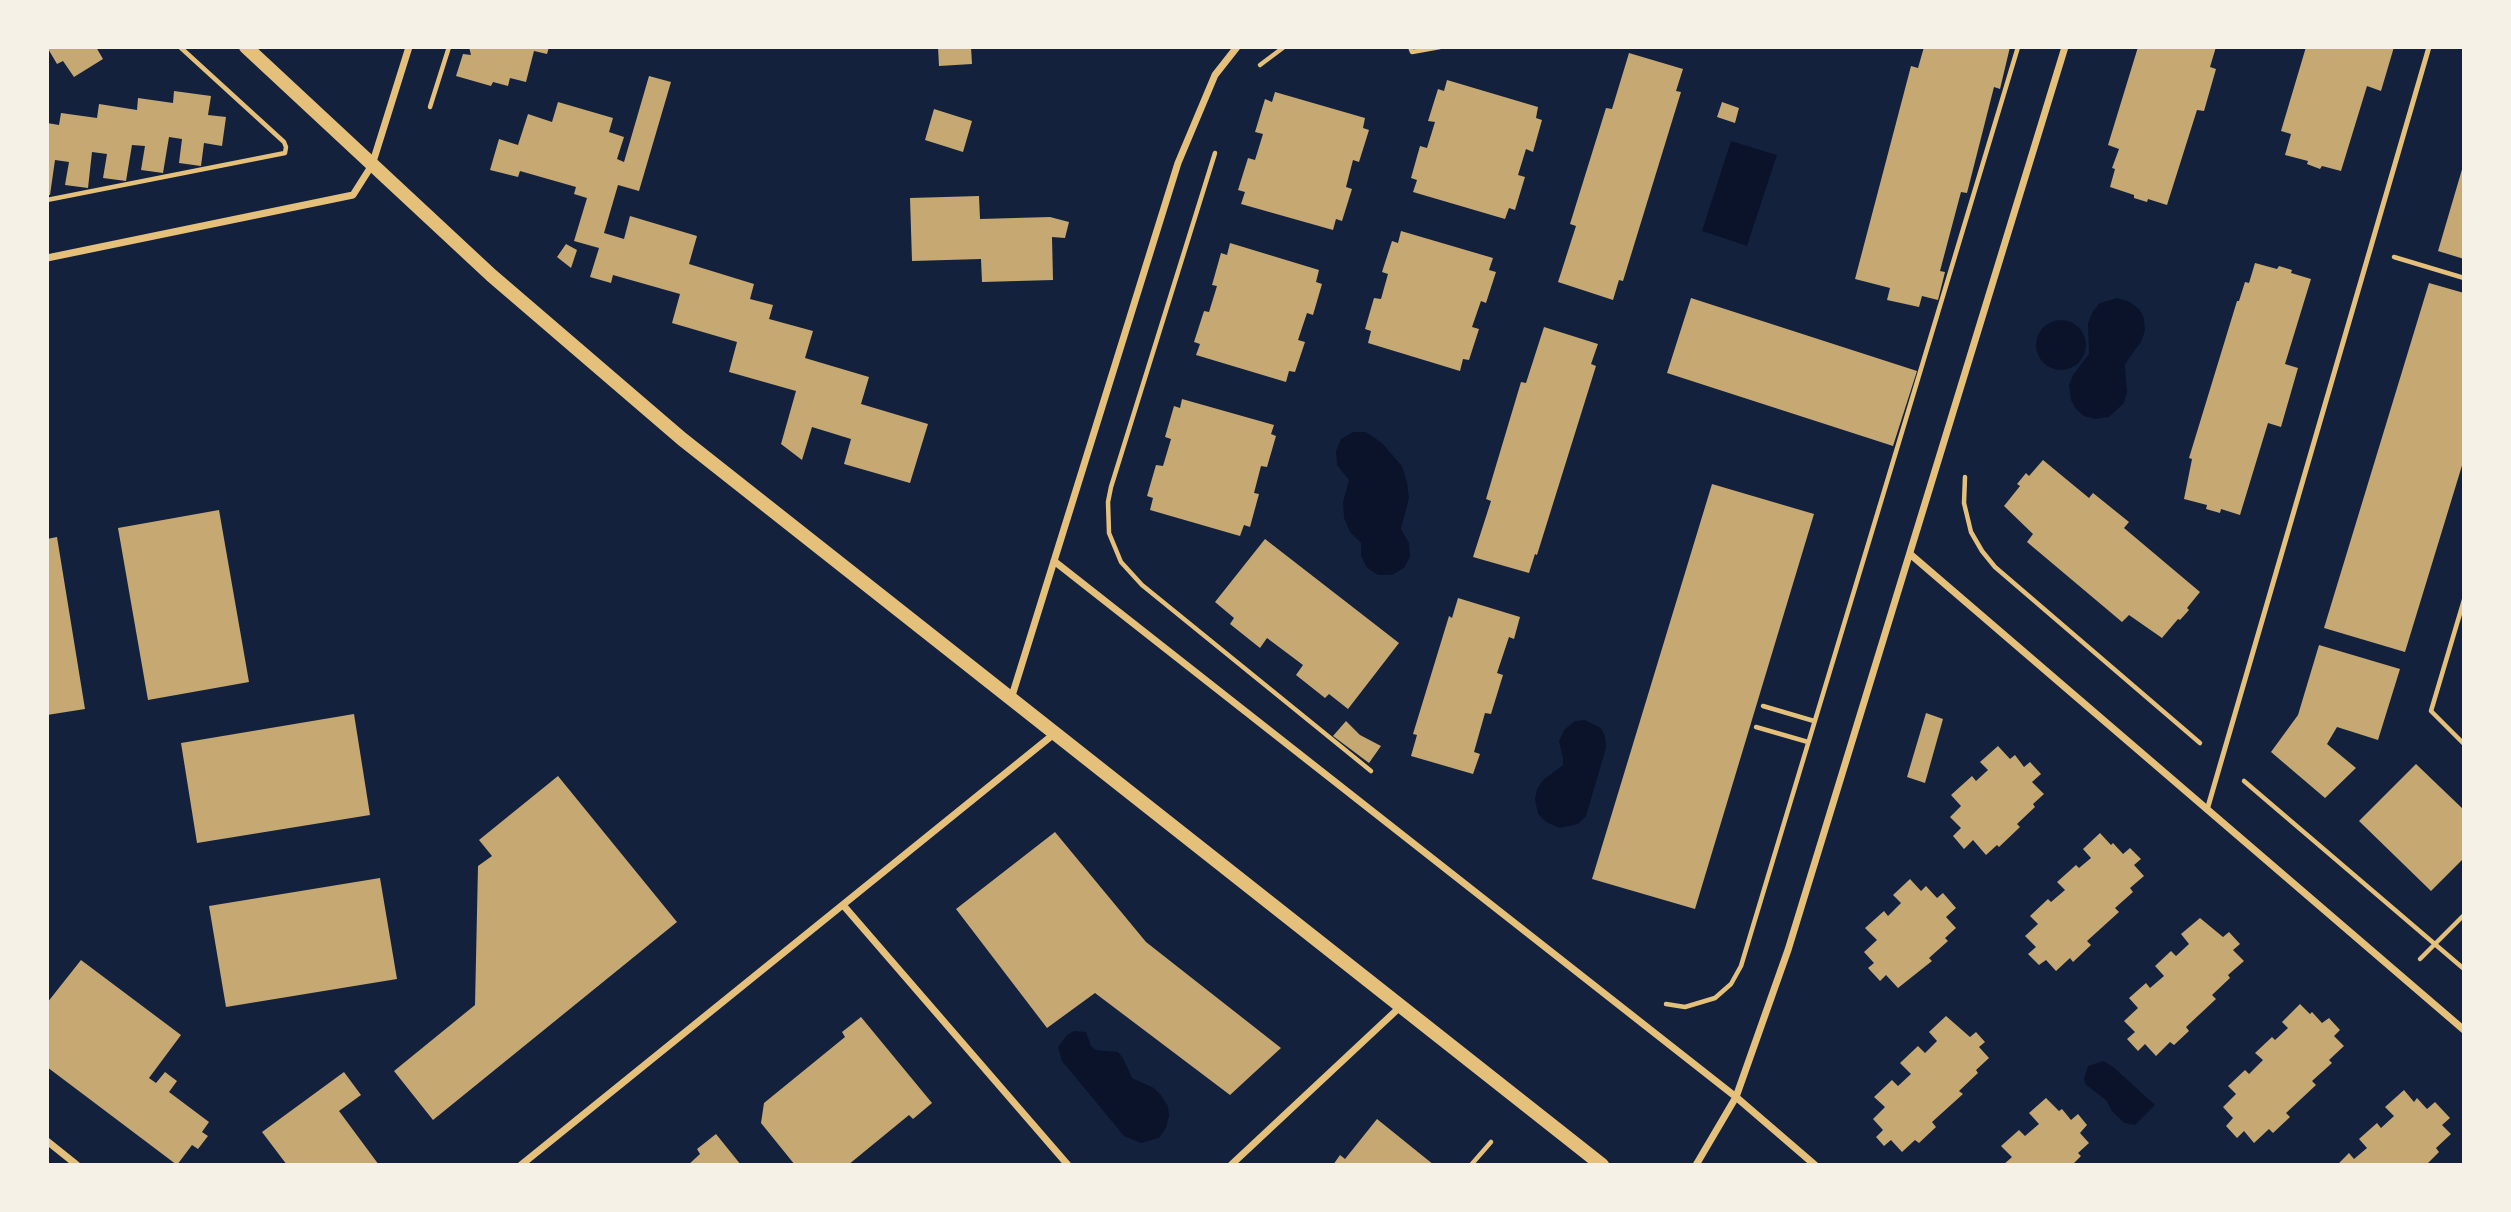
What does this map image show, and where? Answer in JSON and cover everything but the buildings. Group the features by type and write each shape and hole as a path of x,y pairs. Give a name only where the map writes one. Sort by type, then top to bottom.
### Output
{"main road":[{"path":"246,47 491,275 682,439 1602,1165"}],"street":[{"path":"47,258 353,195 372,165 409,47"},
{"path":"1010,700 1178,163 1215,75 1237,47"},
{"path":"1696,1165 1736,1097 1788,950 2065,47"},
{"path":"1910,554 2464,1030"},
{"path":"1054,561 1736,1097 1815,1165"},
{"path":"521,1165 1054,734"},
{"path":"842,905 1068,1165"},
{"path":"1231,1165 1400,1007"},
{"path":"47,1142 77,1165"}],"lane":[{"path":"2207,810 2429,47"}],"path":[{"path":"47,200 285,153 284,142 180,47"},
{"path":"430,107 449,47"},
{"path":"1258,67 1284,47"},
{"path":"1410,47 1412,52 1440,47"},
{"path":"1656,1000 1675,1006 1695,1006 1723,992 1737,975 2018,47"},
{"path":"1217,148 1111,488 1108,502 1109,533 1121,562 1142,585 1378,777"},
{"path":"2370,250 2464,278"},
{"path":"1967,467 1964,488 1966,518 1982,551 1995,568 2464,969"},
{"path":"2464,600 2431,711 2464,744"},
{"path":"1762,706 1814,721"},
{"path":"1756,727 1808,742"},
{"path":"2402,977 2464,915"},
{"path":"1471,1165 1491,1142"}],"water":[{"path":"1731,141 1777,155 1747,246 1702,231"},
{"path":"2117,298 2130,302 2139,309 2144,318 2145,331 2141,342 2125,364 2127,392 2124,403 2109,417 2095,419 2084,416 2076,409 2071,400 2069,385 2089,354 2088,323 2093,311 2100,303"},
{"path":"2061,320 2079,327 2086,345 2079,363 2061,370 2043,363 2036,345 2043,327"},
{"path":"1353,432 1366,432 1382,443 1402,466 1407,482 1409,498 1401,529 1409,543 1410,557 1404,568 1392,575 1378,575 1367,568 1361,556 1361,543 1350,532 1344,518 1343,502 1349,480 1337,465 1336,451 1341,439"},
{"path":"1585,720 1601,728 1606,748 1586,816 1578,824 1560,828 1546,822 1538,814 1535,799 1537,789 1543,780 1563,765 1559,741 1564,730 1575,721"},
{"path":"1074,1031 1086,1032 1091,1046 1096,1050 1118,1052 1132,1078 1154,1088 1160,1094 1168,1106 1169,1116 1166,1128 1159,1138 1141,1143 1124,1136 1062,1061 1058,1047 1067,1035"},
{"path":"2103,1061 2155,1105 2135,1125 2124,1123 2106,1100 2085,1084 2088,1066"}]}
